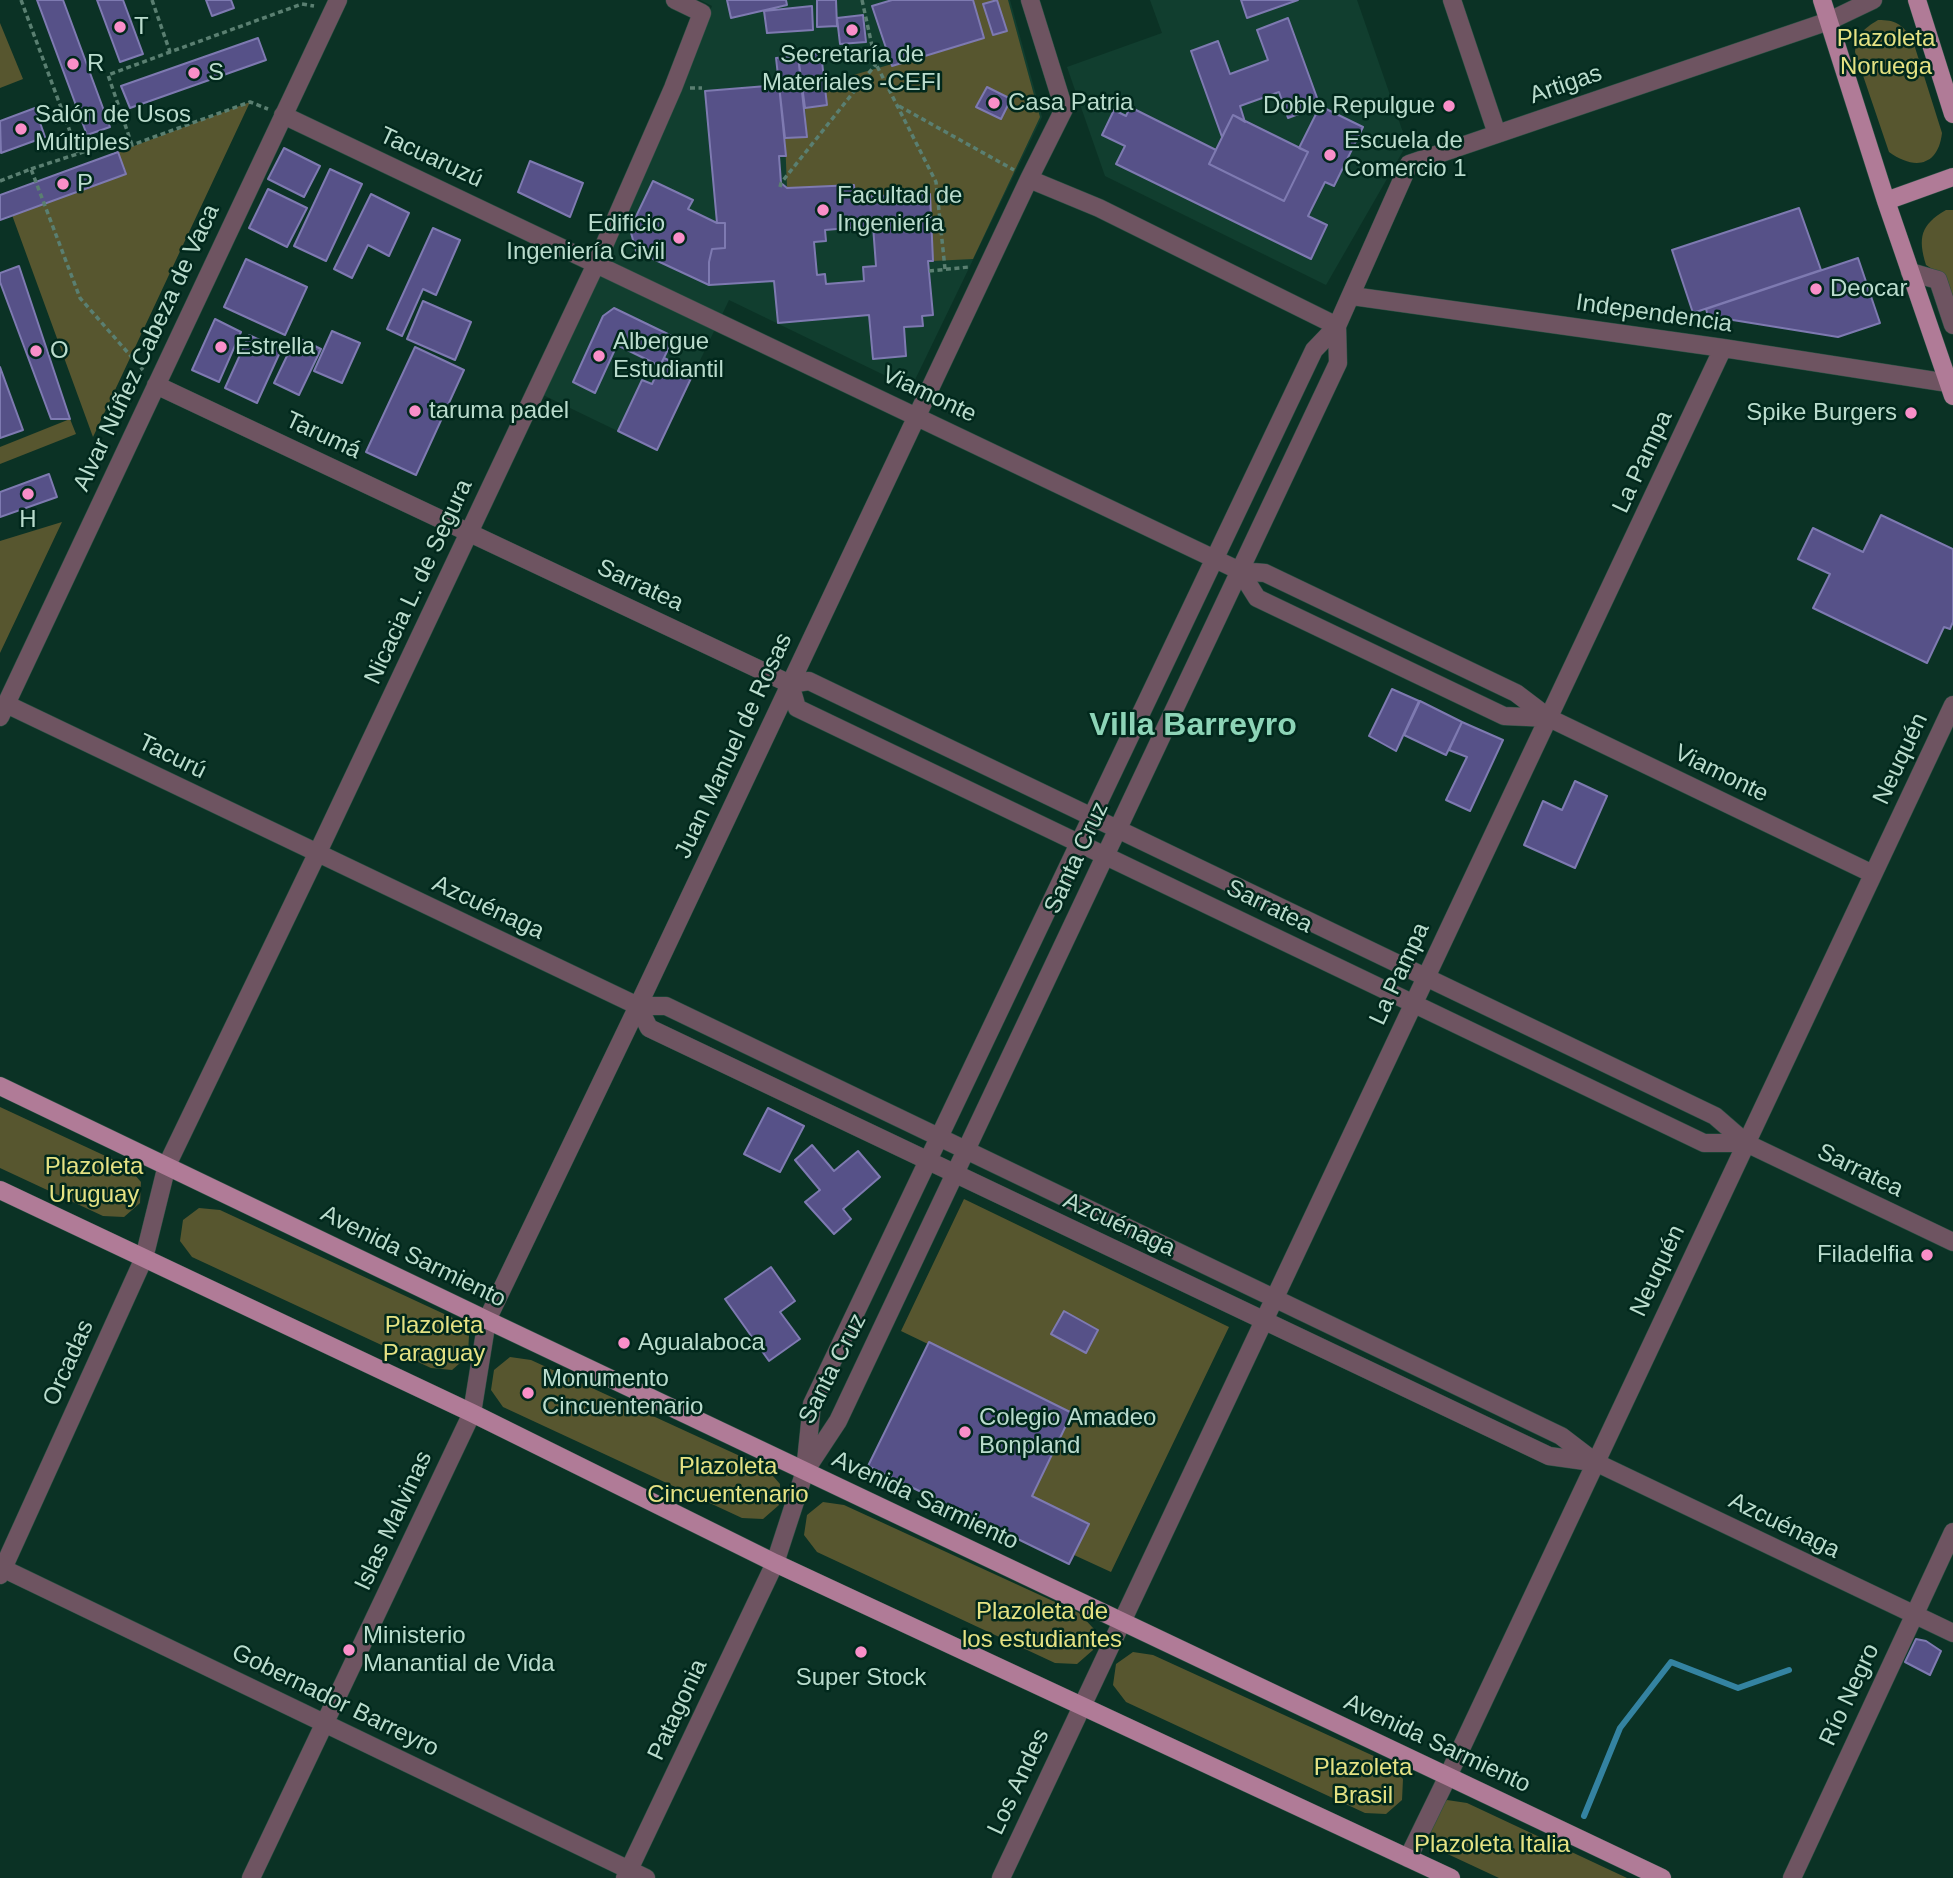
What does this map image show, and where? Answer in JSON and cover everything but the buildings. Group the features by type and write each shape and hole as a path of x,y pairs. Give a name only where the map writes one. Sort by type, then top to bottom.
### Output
{"main road":[{"path":"1822,0 1886,201 1951,390"},
{"path":"1917,0 1953,114"},
{"path":"1886,201 1953,177"},
{"name":"Avenida Sarmiento","path":"0,1086 1662,1878"},
{"path":"0,1190 472,1413 775,1563 1451,1878"}],"street":[{"name":"Nicacia L. de Segura","path":"167,1165 596,264 673,88 702,13 675,0"},
{"name":"Juan Manuel de Rosas","path":"472,1413 487,1320 1064,109 1030,0"},
{"path":"1452,0 1497,134"},
{"name":"Artigas","path":"1352,296 1409,164 1829,21 1873,0"},
{"name":"Alvar Núñez Cabeza de Vaca","path":"3,710 336,4"},
{"name":"Tacuaruzú","path":"283,115 596,264"},
{"path":"1030,179 1099,208 1338,326"},
{"name":"Viamonte","path":"596,264 1240,571 1265,573 1516,693 1549,718 1873,874"},
{"path":"1910,272 1938,280 1953,325"},
{"name":"Santa Cruz","path":"805,1471 812,1404 1314,350 1338,326 1352,296"},
{"name":"Independencia","path":"1352,296 1723,348 1951,390"},
{"name":"Santa Cruz","path":"805,1471 838,1421 1338,363 1338,326"},
{"name":"La Pampa","path":"1123,1622 1723,348"},
{"name":"Tarumá","path":"156,385 469,532"},
{"name":"Sarratea","path":"469,532 790,684 809,681 1715,1116 1746,1143 1953,1242"},
{"name":"Viamonte","path":"1240,571 1258,597 1504,716 1549,718"},
{"name":"Sarratea","path":"790,684 797,708 1413,1004 1704,1143 1746,1143"},
{"name":"Neuquén","path":"1408,1858 1953,705"},
{"name":"Tacurú","path":"3,710 317,854"},
{"name":"Azcuénaga","path":"317,854 638,1006 666,1006 1561,1436 1595,1462 1953,1633"},
{"name":"Azcuénaga","path":"638,1006 649,1028 955,1174 1549,1456 1595,1462"},
{"name":"Orcadas","path":"1,1570 144,1258 167,1165"},
{"name":"Islas Malvinas","path":"251,1878 472,1413"},
{"name":"Patagonia","path":"627,1874 775,1563 805,1471"},
{"name":"Río Negro","path":"1792,1878 1953,1532"},
{"name":"Gobernador Barreyro","path":"1,1570 324,1723 627,1874 646,1878"},
{"name":"Los Andes","path":"1001,1878 1123,1622"}],"path":[{"path":"21,0 78,153"},
{"path":"152,0 170,51"},
{"path":"862,0 877,64 936,182 945,269"},
{"path":"132,145 108,75 302,5 336,4"},
{"path":"780,187 877,64"},
{"path":"0,181 114,142 132,145 250,102 283,115"},
{"path":"897,105 1030,179"},
{"path":"31,169 80,298 156,385"},
{"path":"929,271 989,265"}],"shaded area":[{"path":"700,0 1010,0 1042,117 911,388 729,300 657,450 539,393 681,86 712,6"},
{"path":"1150,0 1357,0 1407,144 1326,285 1105,176 1067,67 1162,33"}],"green space":[{"path":"973,0 1008,0 1040,117 973,259 933,261 930,194 855,197 854,185 787,188 785,138 807,137 805,108 827,105 825,83 984,38"},
{"name":"Plazoleta Noruega","path":"1878,20 1898,24 1912,38 1942,133 1936,153 1923,162 1907,161 1889,152 1855,52 1862,33"},
{"path":"0,23 23,79 0,88"},
{"path":"250,102 93,437 12,215 126,173 118,152"},
{"path":"1946,210 1953,210 1953,305 1943,276 1926,265 1922,247 1926,227"},
{"path":"70,419 76,434 0,464 0,447"},
{"path":"62,522 0,653 0,541"},
{"name":"Plazoleta Uruguay","path":"0,1107 127,1166 141,1182 140,1203 124,1217 103,1216 0,1168"},
{"path":"964,1199 1229,1327 1111,1572 1074,1555 1089,1523 1032,1496 1071,1413 901,1331"},
{"name":"Plazoleta Paraguay","path":"199,1208 220,1210 455,1319 469,1334 468,1356 452,1370 431,1368 192,1257 180,1241 183,1220"},
{"name":"Plazoleta Cincuentenario","path":"510,1357 531,1360 766,1468 780,1484 779,1505 763,1519 742,1518 503,1407 491,1390 494,1370"},
{"name":"Plazoleta de los estudiantes","path":"823,1502 844,1505 1079,1613 1094,1629 1093,1650 1077,1664 1055,1663 817,1552 804,1535 807,1515"},
{"name":"Plazoleta Brasil","path":"1133,1652 1153,1655 1389,1763 1403,1779 1402,1800 1386,1814 1365,1813 1126,1702 1113,1685 1116,1664"},
{"name":"Plazoleta Italia","path":"1447,1800 1467,1803 1627,1878 1499,1878 1439,1850 1427,1833 1430,1812"}],"waterway":[{"path":"1584,1816 1620,1728 1671,1662 1738,1688 1789,1670"}],"place":[{"name":"T","path":"120,27"},
{"name":"Secretaría de Materiales -CEFI","path":"852,30"},
{"name":"R","path":"73,64"},
{"name":"S","path":"194,73"},
{"name":"Casa Patria","path":"994,103"},
{"name":"Doble Repulgue","path":"1449,106"},
{"name":"Salón de Usos Múltiples","path":"21,129"},
{"name":"Escuela de Comercio 1","path":"1330,155"},
{"name":"P","path":"63,184"},
{"name":"Facultad de Ingeniería","path":"823,210"},
{"name":"Edificio Ingeniería Civil","path":"679,238"},
{"name":"Deocar","path":"1816,289"},
{"name":"Estrella","path":"221,347"},
{"name":"O","path":"36,351"},
{"name":"Albergue Estudiantil","path":"599,356"},
{"name":"taruma padel","path":"415,411"},
{"name":"Spike Burgers","path":"1911,413"},
{"name":"H","path":"28,494"},
{"name":"Filadelfia","path":"1927,1255"},
{"name":"Agualaboca","path":"624,1343"},
{"name":"Monumento Cincuentenario","path":"528,1393"},
{"name":"Colegio Amadeo Bonpland","path":"965,1432"},
{"name":"Ministerio Manantial de Vida","path":"349,1650"},
{"name":"Super Stock","path":"861,1652"}],"district":[{"name":"Villa Barreyro","path":"1193,726"}]}
